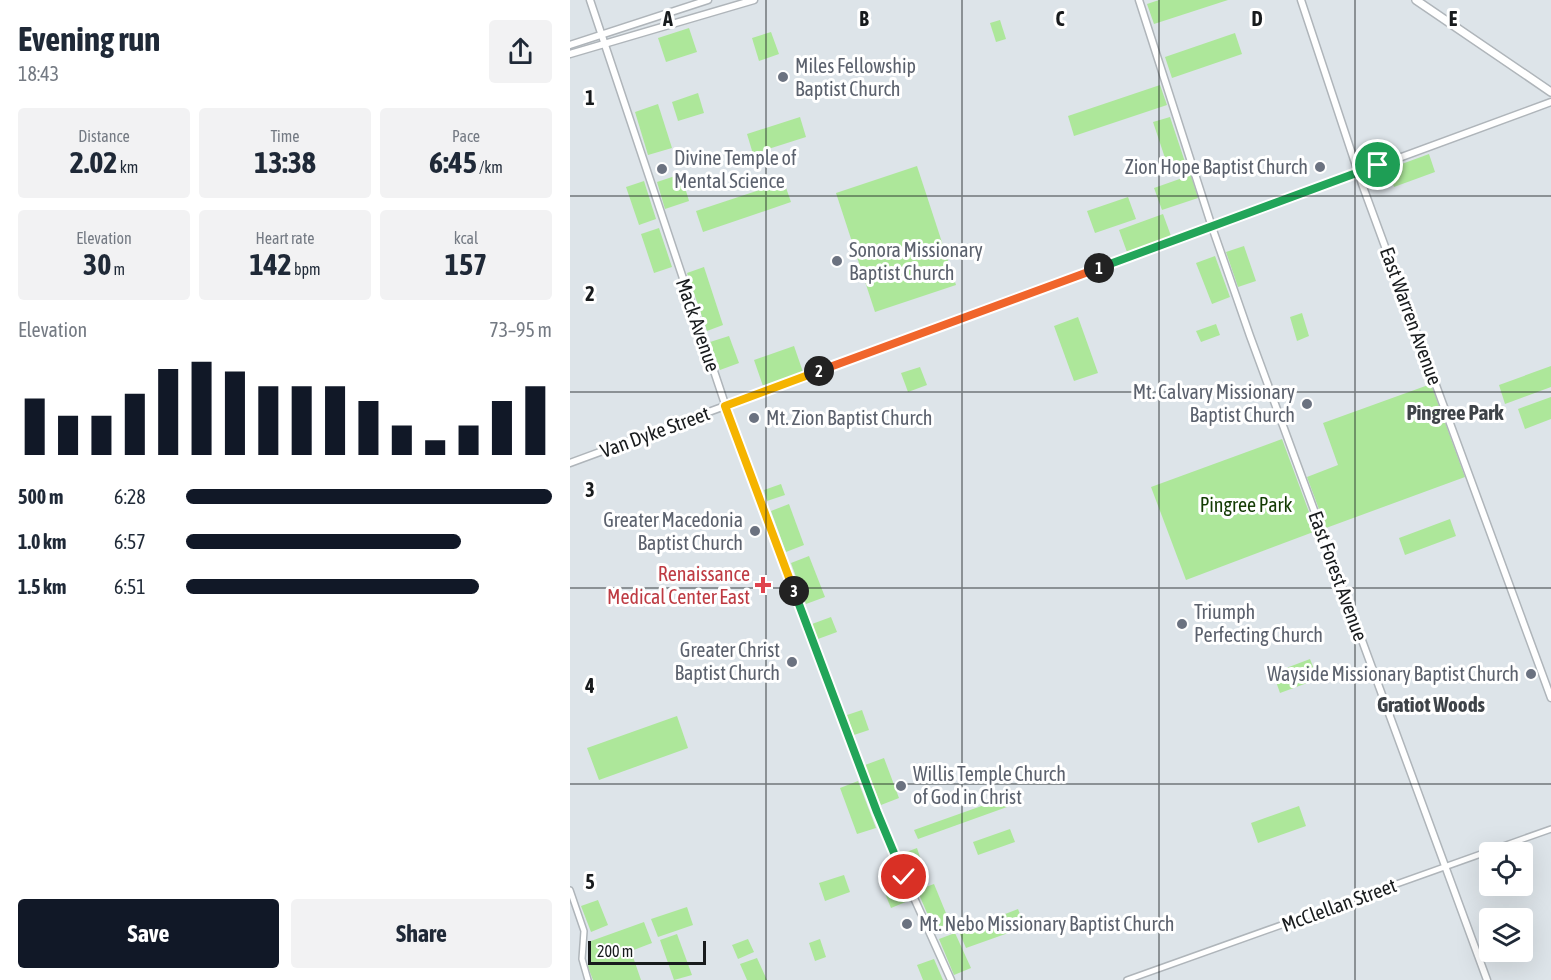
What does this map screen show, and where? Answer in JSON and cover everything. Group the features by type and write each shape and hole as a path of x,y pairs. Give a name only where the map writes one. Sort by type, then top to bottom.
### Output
{"main road":[{"name":"Mack Avenue","path":"590,0 725,406 883,829 951,980"},
{"path":"570,45 708,0"},
{"path":"570,54 695,20 754,0"},
{"name":"East Forest Avenue","path":"1139,0 1212,227 1487,980"},
{"name":"East Warren Avenue","path":"1302,0 1358,172 1551,698"},
{"path":"1416,0 1551,92"},
{"path":"688,7 687,14 695,20"},
{"name":"Van Dyke Street","path":"570,463 1551,102"}],"street":[{"name":"McClellan Street","path":"1126,980 1551,829"},
{"path":"570,890 584,931 582,959 588,980"}],"green space":[{"path":"1159,0 1228,0 1154,24 1147,4"},
{"path":"1000,20 1006,39 996,42 990,23"},
{"path":"689,28 697,52 666,62 658,38"},
{"path":"771,32 779,54 759,61 752,38"},
{"path":"1235,33 1242,54 1172,78 1165,57"},
{"path":"1160,85 1167,105 1074,136 1068,116"},
{"path":"698,93 704,113 678,121 672,102"},
{"path":"658,104 672,148 648,155 635,112"},
{"path":"800,117 806,137 753,154 747,134"},
{"path":"1170,117 1186,165 1169,170 1153,122"},
{"path":"1429,154 1435,172 1394,187 1388,169"},
{"path":"917,166 956,285 875,312 836,193"},
{"path":"681,174 689,201 665,209 657,182"},
{"path":"1191,175 1198,198 1162,210 1154,188"},
{"path":"644,181 656,219 639,225 626,187"},
{"path":"784,182 791,202 703,232 696,211"},
{"path":"1128,197 1136,219 1095,233 1087,211"},
{"path":"1163,214 1171,236 1127,252 1119,230"},
{"path":"659,228 672,267 654,273 641,234"},
{"path":"1244,246 1256,281 1238,287 1226,252"},
{"path":"1215,256 1230,297 1212,304 1196,263"},
{"path":"704,267 723,325 707,331 687,273"},
{"path":"1302,313 1309,336 1297,341 1290,317"},
{"path":"1078,317 1098,373 1074,381 1054,326"},
{"path":"1216,324 1220,335 1201,342 1196,331"},
{"path":"729,336 739,363 720,370 710,342"},
{"path":"794,346 803,372 763,386 754,360"},
{"path":"1551,366 1551,387 1505,404 1499,385"},
{"path":"920,367 927,385 908,392 901,373"},
{"name":"Pingree Park","path":"1431,384 1465,477 1326,528 1307,477 1338,465 1323,423"},
{"path":"1551,397 1551,419 1525,429 1518,409"},
{"name":"Pingree Park","path":"1282,439 1316,531 1186,580 1151,487"},
{"path":"781,484 785,495 767,501 764,490"},
{"path":"789,504 804,545 786,552 771,511"},
{"path":"1450,519 1456,536 1405,555 1399,538"},
{"path":"809,556 825,597 806,604 791,563"},
{"path":"831,617 837,632 818,639 812,624"},
{"path":"1310,659 1318,679 1280,693 1273,673"},
{"path":"862,710 869,730 854,735 847,715"},
{"path":"677,716 688,748 599,780 587,748"},
{"path":"884,758 899,798 881,805 865,765"},
{"path":"858,781 876,828 857,834 840,788"},
{"path":"1004,798 1007,807 918,839 914,830"},
{"path":"1299,806 1306,826 1258,843 1251,823"},
{"path":"1010,829 1015,842 978,855 973,842"},
{"path":"917,848 921,860 906,865 901,854"},
{"path":"844,875 850,892 825,901 819,883"},
{"path":"934,884 950,923 934,929 917,890"},
{"path":"901,885 908,901 891,908 884,891"},
{"path":"598,900 608,925 591,932 581,906"},
{"path":"687,907 693,925 658,937 651,919"},
{"path":"1018,909 1025,927 966,948 959,932"},
{"path":"644,922 652,943 631,951 641,980 593,980 588,967 591,941"},
{"path":"955,933 971,968 954,975 939,939"},
{"path":"677,934 692,975 674,980 660,940"},
{"path":"748,939 754,952 738,959 732,945"},
{"path":"820,939 826,957 815,961 809,943"},
{"path":"757,958 767,980 747,980 740,964"},
{"path":"934,959 943,980 923,980 917,965"}],"place":[{"name":"Miles Fellowship Baptist Church","path":"783,77"},
{"name":"Zion Hope Baptist Church","path":"1320,167"},
{"name":"Divine Temple of Mental Science","path":"662,169"},
{"name":"Sonora Missionary Baptist Church","path":"837,261"},
{"name":"Mt. Calvary Missionary Baptist Church","path":"1307,404"},
{"name":"Mt. Zion Baptist Church","path":"754,418"},
{"name":"Greater Macedonia Baptist Church","path":"755,531"},
{"name":"Renaissance Medical Center East","path":"763,585"},
{"name":"Triumph Perfecting Church","path":"1182,624"},
{"name":"Greater Christ Baptist Church","path":"792,662"},
{"name":"Wayside Missionary Baptist Church","path":"1531,674"},
{"name":"Willis Temple Church of God in Christ","path":"901,786"},
{"name":"Mt. Nebo Missionary Baptist Church","path":"907,924"}],"district":[{"name":"Pingree Park","path":"1455,413"},
{"name":"Gratiot Woods","path":"1431,705"}],"route":[{"path":"904,877 877,812 725,406 1378,165"}]}
